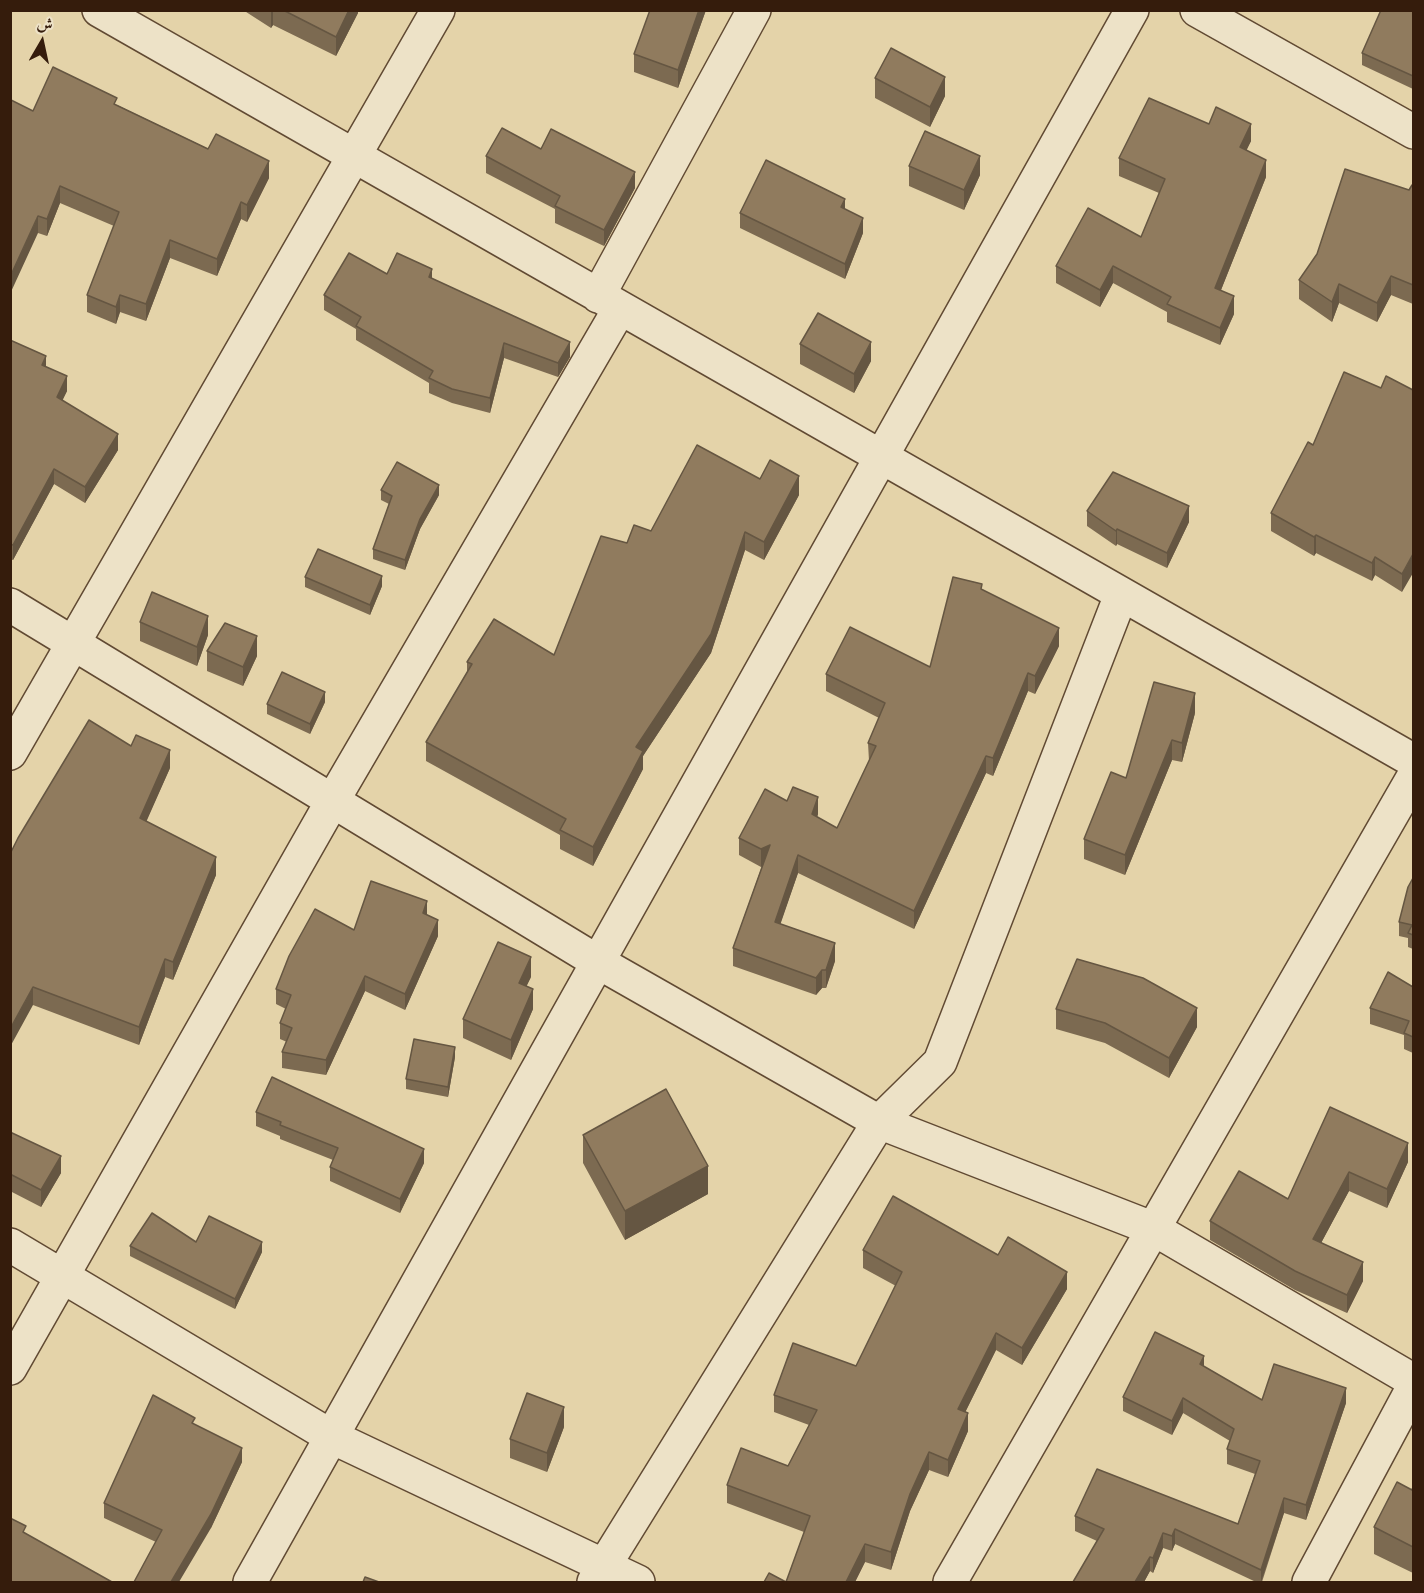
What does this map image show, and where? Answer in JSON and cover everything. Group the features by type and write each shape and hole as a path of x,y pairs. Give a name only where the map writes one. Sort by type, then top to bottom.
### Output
{"street":[{"path":"99,10 1413,761"},
{"path":"10,753 438,10"},
{"path":"10,1368 333,800 609,302 754,10"},
{"path":"250,1582 1132,10"},
{"path":"1197,10 1413,132"},
{"path":"598,1574 879,1122 940,1062 1121,595"},
{"path":"10,605 75,642 598,962 879,1122 1154,1229 1413,1381"},
{"path":"951,1582 1413,776"},
{"path":"10,1245 332,1437 598,1574 638,1582"},
{"path":"1309,1582 1413,1386"}],"building":[{"path":"283,10 349,10 336,37"},
{"path":"650,10 699,10 678,70 634,54"},
{"path":"1381,10 1413,10 1413,76 1362,53"},
{"path":"891,48 945,77 930,107 875,78"},
{"path":"53,67 117,98 114,104 208,149 216,134 269,161 247,205 241,202 217,259 170,240 146,304 120,295 116,307 87,295 119,212 60,186 47,219 38,216 10,277 10,101 33,111"},
{"path":"1149,98 1209,124 1216,107 1251,124 1240,147 1266,160 1215,288 1234,296 1220,328 1167,304 1171,297 1113,266 1100,290 1056,266 1088,208 1141,237 1165,179 1119,158"},
{"path":"502,128 541,149 551,129 635,172 604,230 555,206 560,196 486,156"},
{"path":"925,131 980,156 964,190 909,166"},
{"path":"766,160 845,199 841,207 863,218 845,264 740,213"},
{"path":"1345,169 1409,190 1413,185 1413,285 1391,276 1377,303 1339,284 1332,302 1299,280 1317,254"},
{"path":"349,253 387,274 397,253 432,269 429,277 570,342 558,363 504,343 490,398 452,389 429,378 433,371 356,326 361,317 324,295"},
{"path":"818,313 871,342 854,374 800,344"},
{"path":"10,340 46,356 42,365 67,376 57,397 118,434 85,487 54,469 13,545 10,544"},
{"path":"1344,372 1381,388 1386,376 1413,390 1413,554 1402,574 1375,557 1372,563 1316,535 1314,537 1271,513 1308,442 1313,445"},
{"path":"697,445 760,479 770,460 799,476 764,542 745,532 711,634 636,747 643,751 593,847 560,830 566,819 426,742 472,664 467,662 494,619 554,655 601,536 627,543 634,525 651,531"},
{"path":"397,462 439,485 420,519 405,560 373,549 392,496 381,490"},
{"path":"1113,472 1189,506 1167,553 1117,529 1116,531 1087,511"},
{"path":"318,549 382,576 370,605 305,577"},
{"path":"953,577 982,584 981,589 1059,628 1035,676 1028,673 993,758 986,756 914,911 798,855 775,922 835,943 826,970 822,970 816,978 733,948 770,845 761,849 739,838 765,789 787,801 793,787 818,797 812,814 837,828 876,746 868,743 885,703 826,674 850,627 930,667"},
{"path":"152,592 208,616 197,647 140,622"},
{"path":"225,623 257,636 243,667 207,651"},
{"path":"282,672 325,692 310,724 267,704"},
{"path":"1154,682 1195,693 1182,743 1172,740 1125,855 1084,839 1111,772 1126,778"},
{"path":"89,720 131,746 136,735 170,750 140,818 216,857 173,962 165,959 139,1027 33,987 10,1029 10,854"},
{"path":"1413,878 1413,935 1408,933 1412,925 1399,922 1408,887"},
{"path":"371,881 427,901 423,913 438,920 405,994 365,976 326,1060 282,1052 292,1028 280,1023 291,995 276,989 289,956 315,909 354,930"},
{"path":"498,942 531,957 519,983 533,989 511,1040 463,1019"},
{"path":"1077,959 1143,978 1197,1008 1169,1058 1105,1023 1056,1009"},
{"path":"1388,972 1413,987 1413,1037 1404,1033 1409,1021 1370,1008"},
{"path":"414,1039 455,1047 448,1087 406,1079"},
{"path":"272,1077 424,1149 400,1199 330,1167 338,1148 280,1125 281,1122 256,1112"},
{"path":"666,1089 708,1166 625,1211 583,1135"},
{"path":"1330,1107 1408,1143 1387,1189 1349,1172 1313,1239 1363,1262 1347,1295 1295,1271 1210,1221 1239,1171 1288,1199"},
{"path":"10,1132 61,1156 41,1190 10,1174"},
{"path":"893,1196 998,1255 1008,1237 1067,1272 1022,1348 996,1333 958,1409 968,1413 948,1460 929,1452 910,1494 891,1552 865,1544 846,1582 786,1582 810,1516 727,1485 741,1448 788,1466 817,1410 774,1395 793,1343 856,1366 902,1272 863,1250"},
{"path":"152,1213 196,1242 209,1216 262,1242 235,1299 130,1246"},
{"path":"1155,1332 1204,1356 1200,1364 1262,1400 1274,1364 1346,1388 1306,1505 1284,1498 1261,1570 1175,1529 1172,1536 1163,1533 1153,1558 1150,1557 1135,1582 1073,1582 1104,1529 1075,1516 1097,1469 1238,1524 1260,1461 1227,1449 1234,1429 1183,1398 1172,1421 1123,1397"},
{"path":"527,1393 564,1407 547,1453 510,1439"},
{"path":"153,1395 195,1418 192,1423 242,1448 211,1514 171,1582 134,1582 162,1530 104,1503"},
{"path":"1397,1482 1412,1490 1413,1487 1413,1547 1374,1527"},
{"path":"10,1518 26,1526 23,1532 112,1582 10,1582"},
{"path":"769,1573 786,1582 764,1582"},
{"path":"365,1577 379,1582 363,1582"}]}
